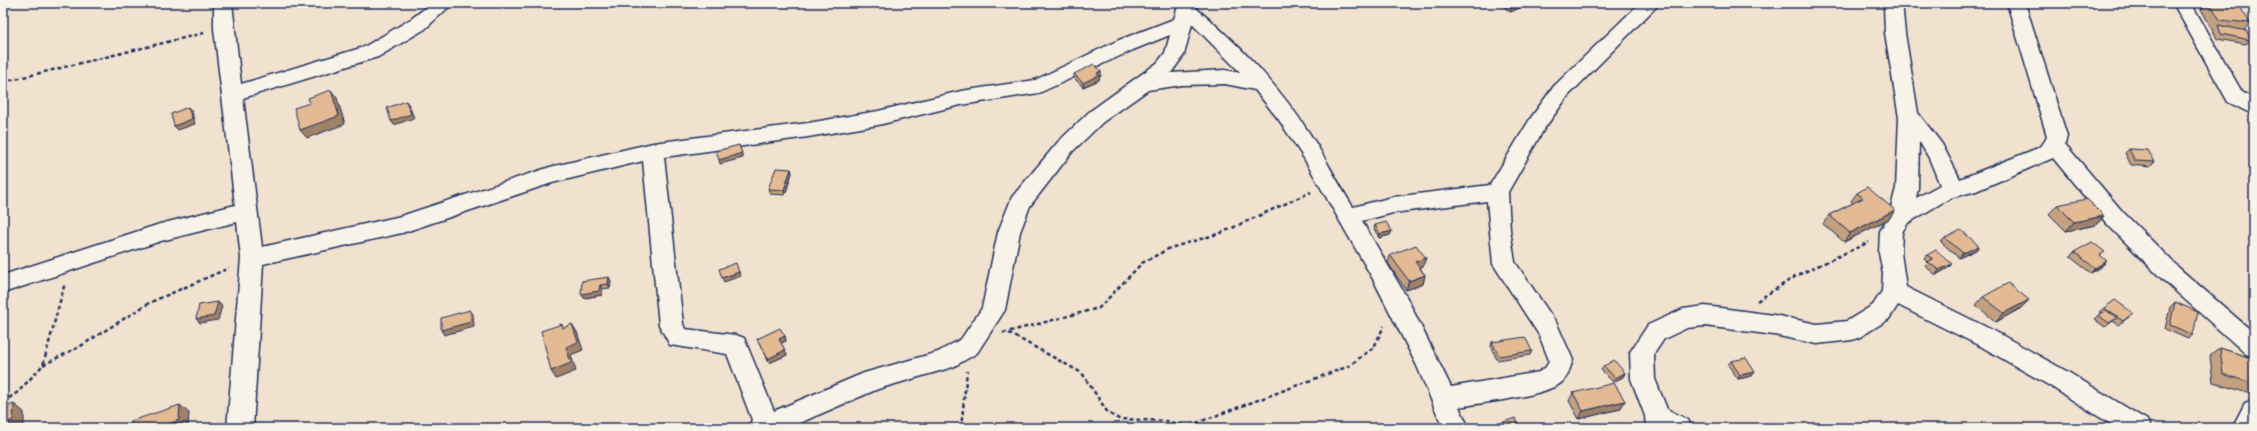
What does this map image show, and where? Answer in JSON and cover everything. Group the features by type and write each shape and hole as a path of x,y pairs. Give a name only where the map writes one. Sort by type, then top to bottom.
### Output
{"street":[{"path":"223,3 224,28 245,211 252,258 240,428"},
{"path":"232,94 371,52 418,24 444,3"},
{"path":"1444,399 1544,381 1555,374 1561,360 1549,331 1504,264 1499,230 1497,192 1537,124 1561,91 1651,3"},
{"path":"1679,428 1658,422 1644,379 1642,352 1656,332 1683,319 1705,316 1732,318 1817,334 1852,330 1881,312 1894,292 1894,274 1890,253 1896,224 1907,188 1908,115 1895,33 1893,3"},
{"path":"1896,224 1943,192 1968,185 2038,156 2054,145 2057,136 2016,3"},
{"path":"2182,3 2235,97 2254,108"},
{"path":"652,151 671,325 678,338 736,345 765,427 872,380 944,360 973,341 993,310 1009,232 1020,203 1065,147 1096,117 1164,68 1174,55 1186,12"},
{"path":"1186,12 1211,30 1264,85 1313,156 1328,186 1349,216 1395,300 1444,399 1456,428"},
{"path":"252,258 402,224 550,176 652,151 816,129 878,118 961,98 1039,86 1126,45 1186,12"},
{"path":"1143,83 1182,78 1225,77 1264,85"},
{"path":"1908,115 1925,131 1936,148 1953,189"},
{"path":"2054,145 2092,191 2170,274 2254,347"},
{"path":"1349,216 1394,205 1497,192"},
{"path":"3,284 160,233 245,211"},
{"path":"1894,292 1990,340 2058,379 2138,428"},
{"path":"2245,428 2254,411"}],"path":[{"path":"3,82 224,28"},
{"path":"962,428 973,341 1099,308 1142,263 1170,248 1221,233 1328,186"},
{"path":"1732,318 1796,276 1896,224"},
{"path":"3,402 18,392 43,365 79,347 149,303 252,258"},
{"path":"43,365 71,261"},
{"path":"1008,333 1082,373 1108,413 1119,419 1167,420 1185,427 1349,366 1374,347 1389,317 1395,300"}],"building":[{"path":"1506,3 1523,3 1511,8"},
{"path":"2210,3 2231,3 2239,5 2250,23 2220,20"},
{"path":"2218,25 2247,31 2250,40 2221,34"},
{"path":"1094,64 1101,71 1097,73 1099,75 1083,83 1074,74"},
{"path":"331,90 339,116 300,130 294,108 310,103 308,98"},
{"path":"406,101 411,114 391,121 387,108"},
{"path":"188,107 192,119 174,126 171,114"},
{"path":"739,145 742,153 719,160 716,151"},
{"path":"2129,149 2148,150 2155,162 2135,161"},
{"path":"776,168 791,169 784,190 768,189"},
{"path":"1867,187 1895,210 1850,233 1829,215 1863,198 1857,193"},
{"path":"2087,199 2104,216 2074,222 2057,205"},
{"path":"1386,222 1392,231 1380,234 1375,225"},
{"path":"1961,230 1979,246 1963,253 1945,238"},
{"path":"2092,242 2105,252 2100,255 2107,261 2095,268 2074,252"},
{"path":"1416,245 1426,258 1415,262 1425,275 1409,281 1390,255"},
{"path":"1936,250 1952,264 1939,270 1928,262 1933,259 1927,255"},
{"path":"736,263 739,272 722,278 719,269"},
{"path":"609,277 608,284 600,285 599,291 581,294 582,281"},
{"path":"2008,283 2029,300 2004,313 1983,297"},
{"path":"2115,300 2133,313 2123,321 2104,308"},
{"path":"218,302 214,316 196,319 199,305"},
{"path":"2175,302 2198,312 2193,335 2170,325"},
{"path":"470,310 471,322 441,330 441,318"},
{"path":"2106,310 2117,318 2109,323 2098,315"},
{"path":"562,324 563,328 572,324 578,342 566,347 571,363 551,371 541,331"},
{"path":"780,328 785,336 779,339 785,350 768,359 757,339"},
{"path":"1525,337 1532,351 1499,356 1492,342"},
{"path":"2220,348 2254,359 2254,384 2223,374"},
{"path":"1746,358 1755,372 1740,375 1731,361"},
{"path":"1614,360 1625,373 1615,378 1604,366"},
{"path":"1614,383 1625,401 1583,411 1573,393"},
{"path":"14,404 13,420 3,424 3,408"},
{"path":"180,405 179,420 156,428 131,428 131,421"},
{"path":"1515,418 1521,428 1505,428 1501,423"},
{"path":"1114,424 1116,428 1106,428"}]}
